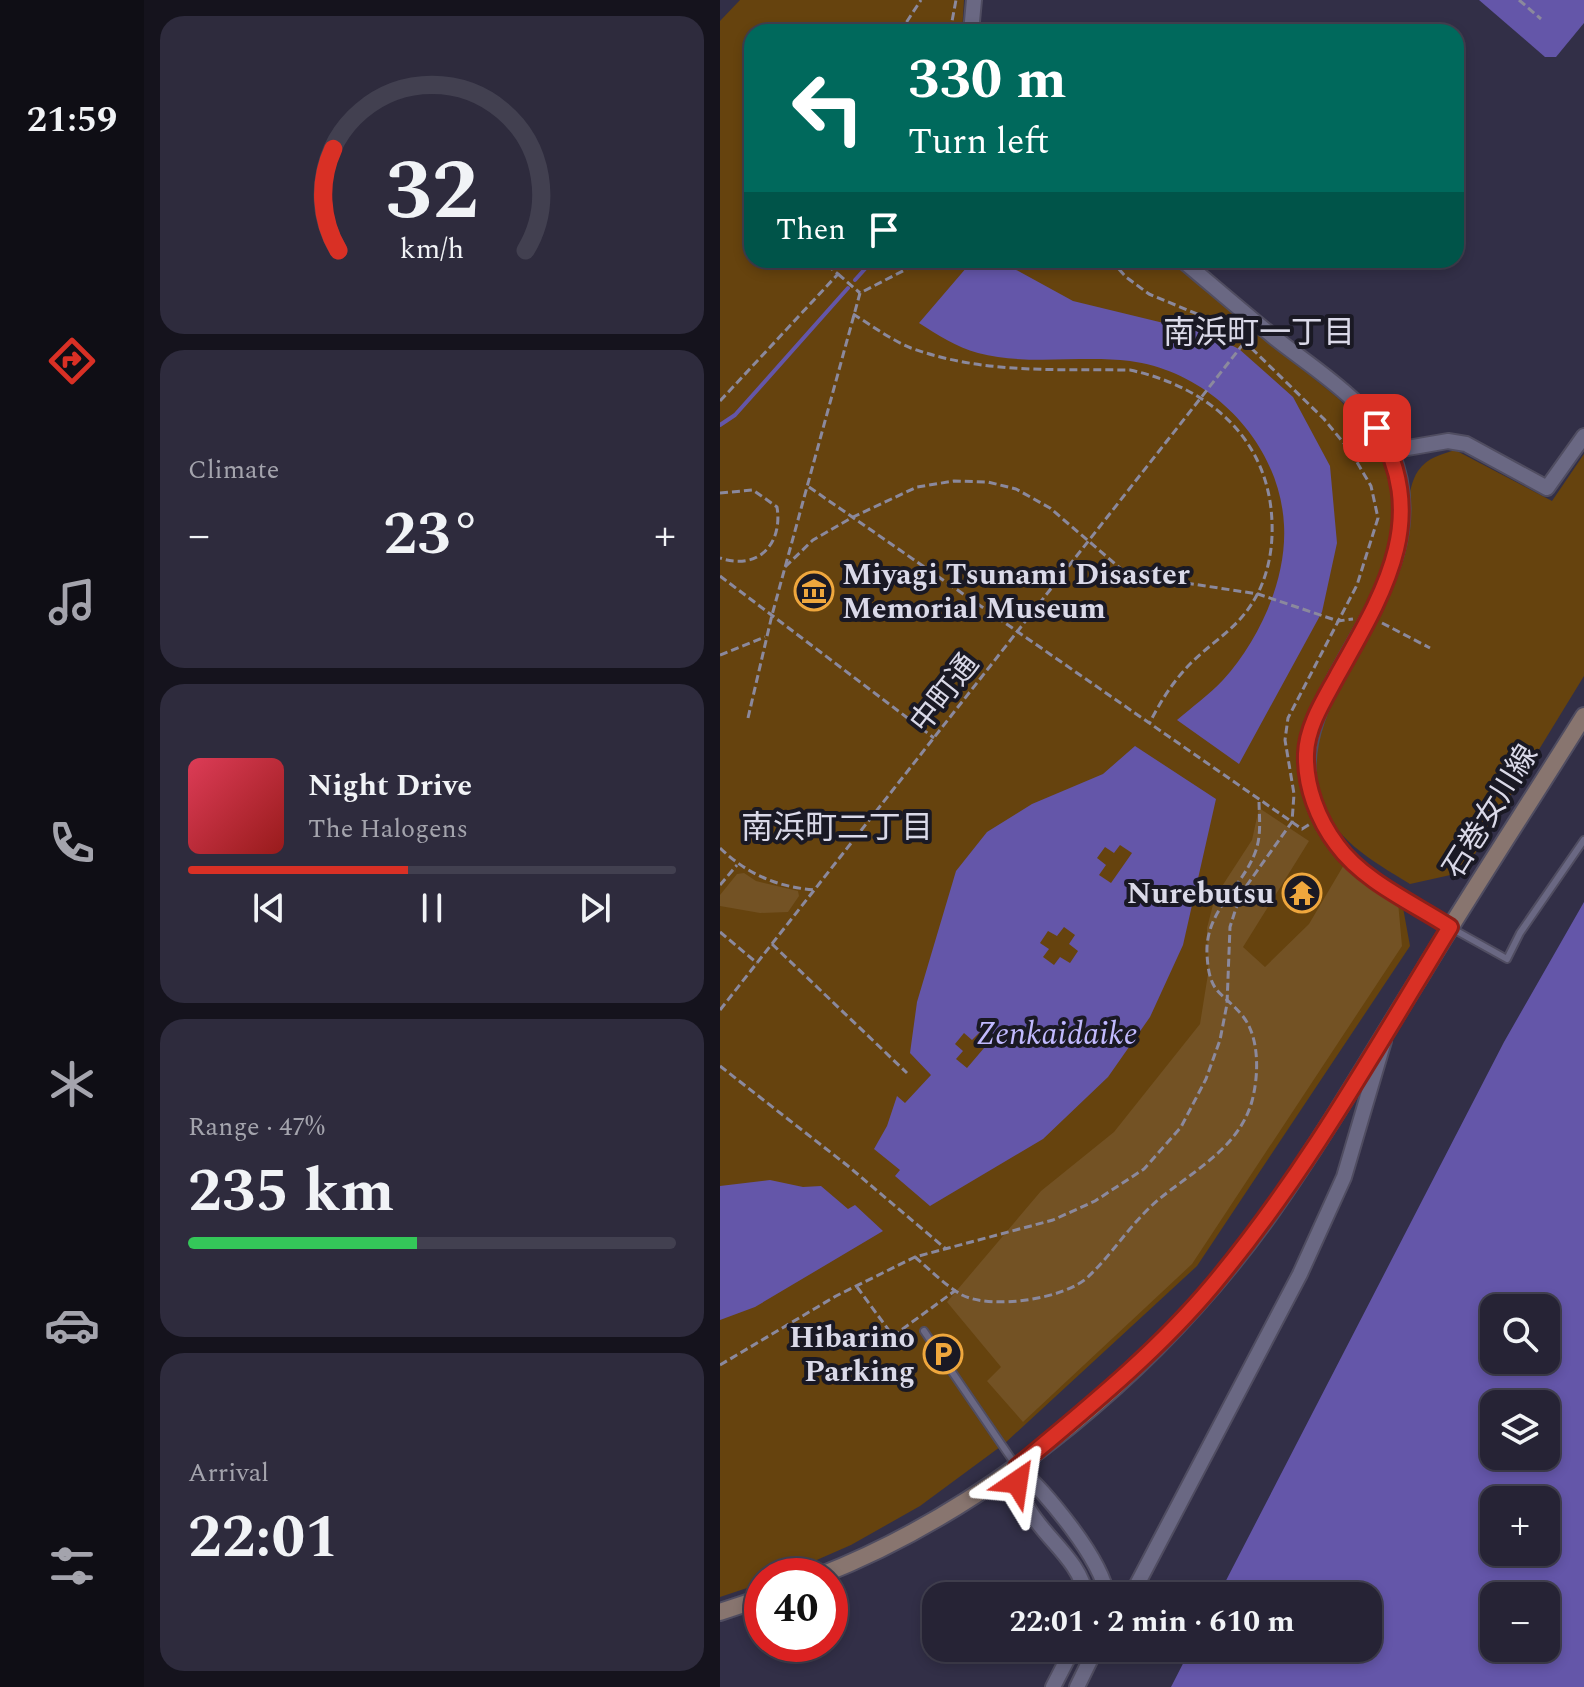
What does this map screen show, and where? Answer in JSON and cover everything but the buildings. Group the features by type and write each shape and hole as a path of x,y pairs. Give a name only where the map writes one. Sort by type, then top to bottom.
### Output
{"main road":[{"name":"石巻女川線","path":"848,1562 936,1518 1017,1467 1123,1379 1211,1288 1269,1214 1385,1036 1584,716"},
{"path":"720,1612 744,1604"}],"street":[{"path":"972,24 974,0"},
{"path":"1191,268 1344,394 1377,428 1390,451 1403,493 1401,534 1391,569 1371,617 1310,731 1306,754 1308,782 1321,818 1337,846 1358,867 1450,927"},
{"path":"1390,451 1448,441 1466,444 1547,488 1584,436"},
{"path":"1138,1582 1300,1274 1344,1177 1375,1081 1385,1036"},
{"path":"1017,1467 1018,1496 1081,1582"},
{"path":"1017,1467 1040,1488 1093,1562 1101,1582"},
{"path":"1053,1687 1066,1662"},
{"path":"1077,1687 1090,1662"}],"lane":[{"path":"1450,927 1507,959 1520,933 1584,840"},
{"path":"924,1331 1017,1467"}],"path":[{"path":"905,24 921,0"},
{"path":"952,24 956,0"},
{"path":"1519,0 1541,19"},
{"path":"832,268 860,293"},
{"path":"748,718 772,615 860,293 909,268"},
{"path":"720,1365 915,1257 1053,1220 1095,1201 1144,1169 1181,1127 1206,1079 1220,1040 1227,1004 1230,927 1236,908 1247,885 1292,822 1294,794 1285,740 1288,718 1357,585 1378,518 1371,486 1351,452 1324,419 1245,342 1209,319 1149,294 1118,268"},
{"path":"720,401 838,274"},
{"path":"853,314 910,348 970,364 1003,370 1130,370 1148,374 1201,398 1245,436 1261,463 1269,486 1273,535 1268,570 1258,594 1240,621 1218,644 1192,661 1149,724"},
{"name":"中町通","path":"720,1010 1259,325"},
{"path":"785,567 813,540 917,487 954,481 988,482 1016,489 1050,508 1090,539 1127,574 1258,594 1338,621 1371,617 1430,648"},
{"path":"809,487 1302,829 1321,818"},
{"path":"720,493 753,490 777,507 779,518 776,540 765,553 747,563 720,558"},
{"path":"720,576 934,738"},
{"path":"720,655 767,637"},
{"path":"915,1257 963,1295 992,1300 1050,1297 1070,1290 1088,1278 1139,1217 1224,1150 1251,1105 1256,1083 1252,1031 1241,1013 1218,995 1209,970 1210,929 1218,909 1255,854 1261,828 1259,799"},
{"path":"720,848 737,865 760,878 815,890"},
{"path":"720,885 737,865"},
{"path":"720,932 757,963"},
{"path":"772,944 907,1073"},
{"path":"720,1066 848,1166 946,1249"},
{"path":"857,1287 893,1336 956,1290"}],"shaded area":[{"path":"740,0 964,0 962,24 744,24 744,268 1178,268 1338,398 1386,463 1394,490 1396,523 1389,555 1377,586 1321,689 1306,724 1300,765 1312,814 1325,834 1360,871 1402,902 1410,946 1197,1266 1004,1444 920,1506 821,1558 744,1558 744,1589 720,1597 720,21"},
{"path":"1455,450 1552,501 1584,454 1584,676 1464,872 1410,884 1354,847 1332,823 1317,792 1314,767 1318,739 1328,709 1399,566 1410,490 1418,471 1435,457"},
{"path":"1259,808 1309,841 1243,947 1265,967 1309,924 1345,863 1398,902 1402,946 1192,1264 1023,1422 987,1381 1001,1367 947,1302 1041,1191 1114,1132 1200,1024 1208,974 1207,928 1215,897 1252,840"},
{"path":"744,873 756,881 798,891 799,896 788,912 760,913 720,906 720,895 737,874"}],"water":[{"path":"1479,0 1584,0 1584,23 1556,57 1545,57"},
{"path":"966,268 1013,268 1073,301 1209,334 1239,349 1293,397 1330,466 1337,543 1322,612 1239,764 1177,720 1218,685 1236,664 1259,628 1276,588 1284,546 1280,495 1270,467 1255,440 1214,396 1160,368 1111,359 997,357 962,347 919,323"},
{"name":"Zenkaidaike","path":"1135,746 1216,799 1183,945 1150,1017 1108,1077 1043,1139 930,1206 895,1176 900,1170 874,1149 887,1126 897,1096 905,1103 931,1075 910,1053 917,1002 956,871 987,832 1032,804 1103,774","holes":["1120,845 1132,853 1111,883 1099,875 1106,865 1097,858 1105,847 1114,853","1064,927 1075,935 1069,944 1078,951 1070,963 1060,957 1054,965 1043,957 1049,949 1040,943 1048,931 1057,936","980,1032 990,1041 967,1068 956,1059 963,1051 955,1044 964,1033 972,1040"]},
{"path":"1584,902 1584,1687 1171,1687 1184,1662 1382,1662 1382,1582 1225,1582 1504,1042"},
{"path":"770,1180 803,1187 821,1186 848,1209 855,1205 883,1231 755,1307 720,1320 720,1186"}],"waterway":[{"path":"855,280 866,268"},
{"path":"720,425 735,415 848,288"}],"place":[{"name":"Miyagi Tsunami Disaster Memorial Museum","path":"814,591"},
{"name":"Nurebutsu","path":"1302,893"},
{"name":"Hibarino Parking","path":"943,1354"}],"district":[{"name":"南浜町一丁目","path":"1259,332"},
{"name":"南浜町二丁目","path":"837,827"}],"route":[{"path":"1017,1482 1017,1467 1123,1379 1211,1288 1269,1214 1337,1113 1450,927 1358,867 1337,846 1321,818 1308,782 1306,754 1310,731 1320,707 1371,617 1391,569 1401,534 1403,493 1390,451 1377,428"}]}
